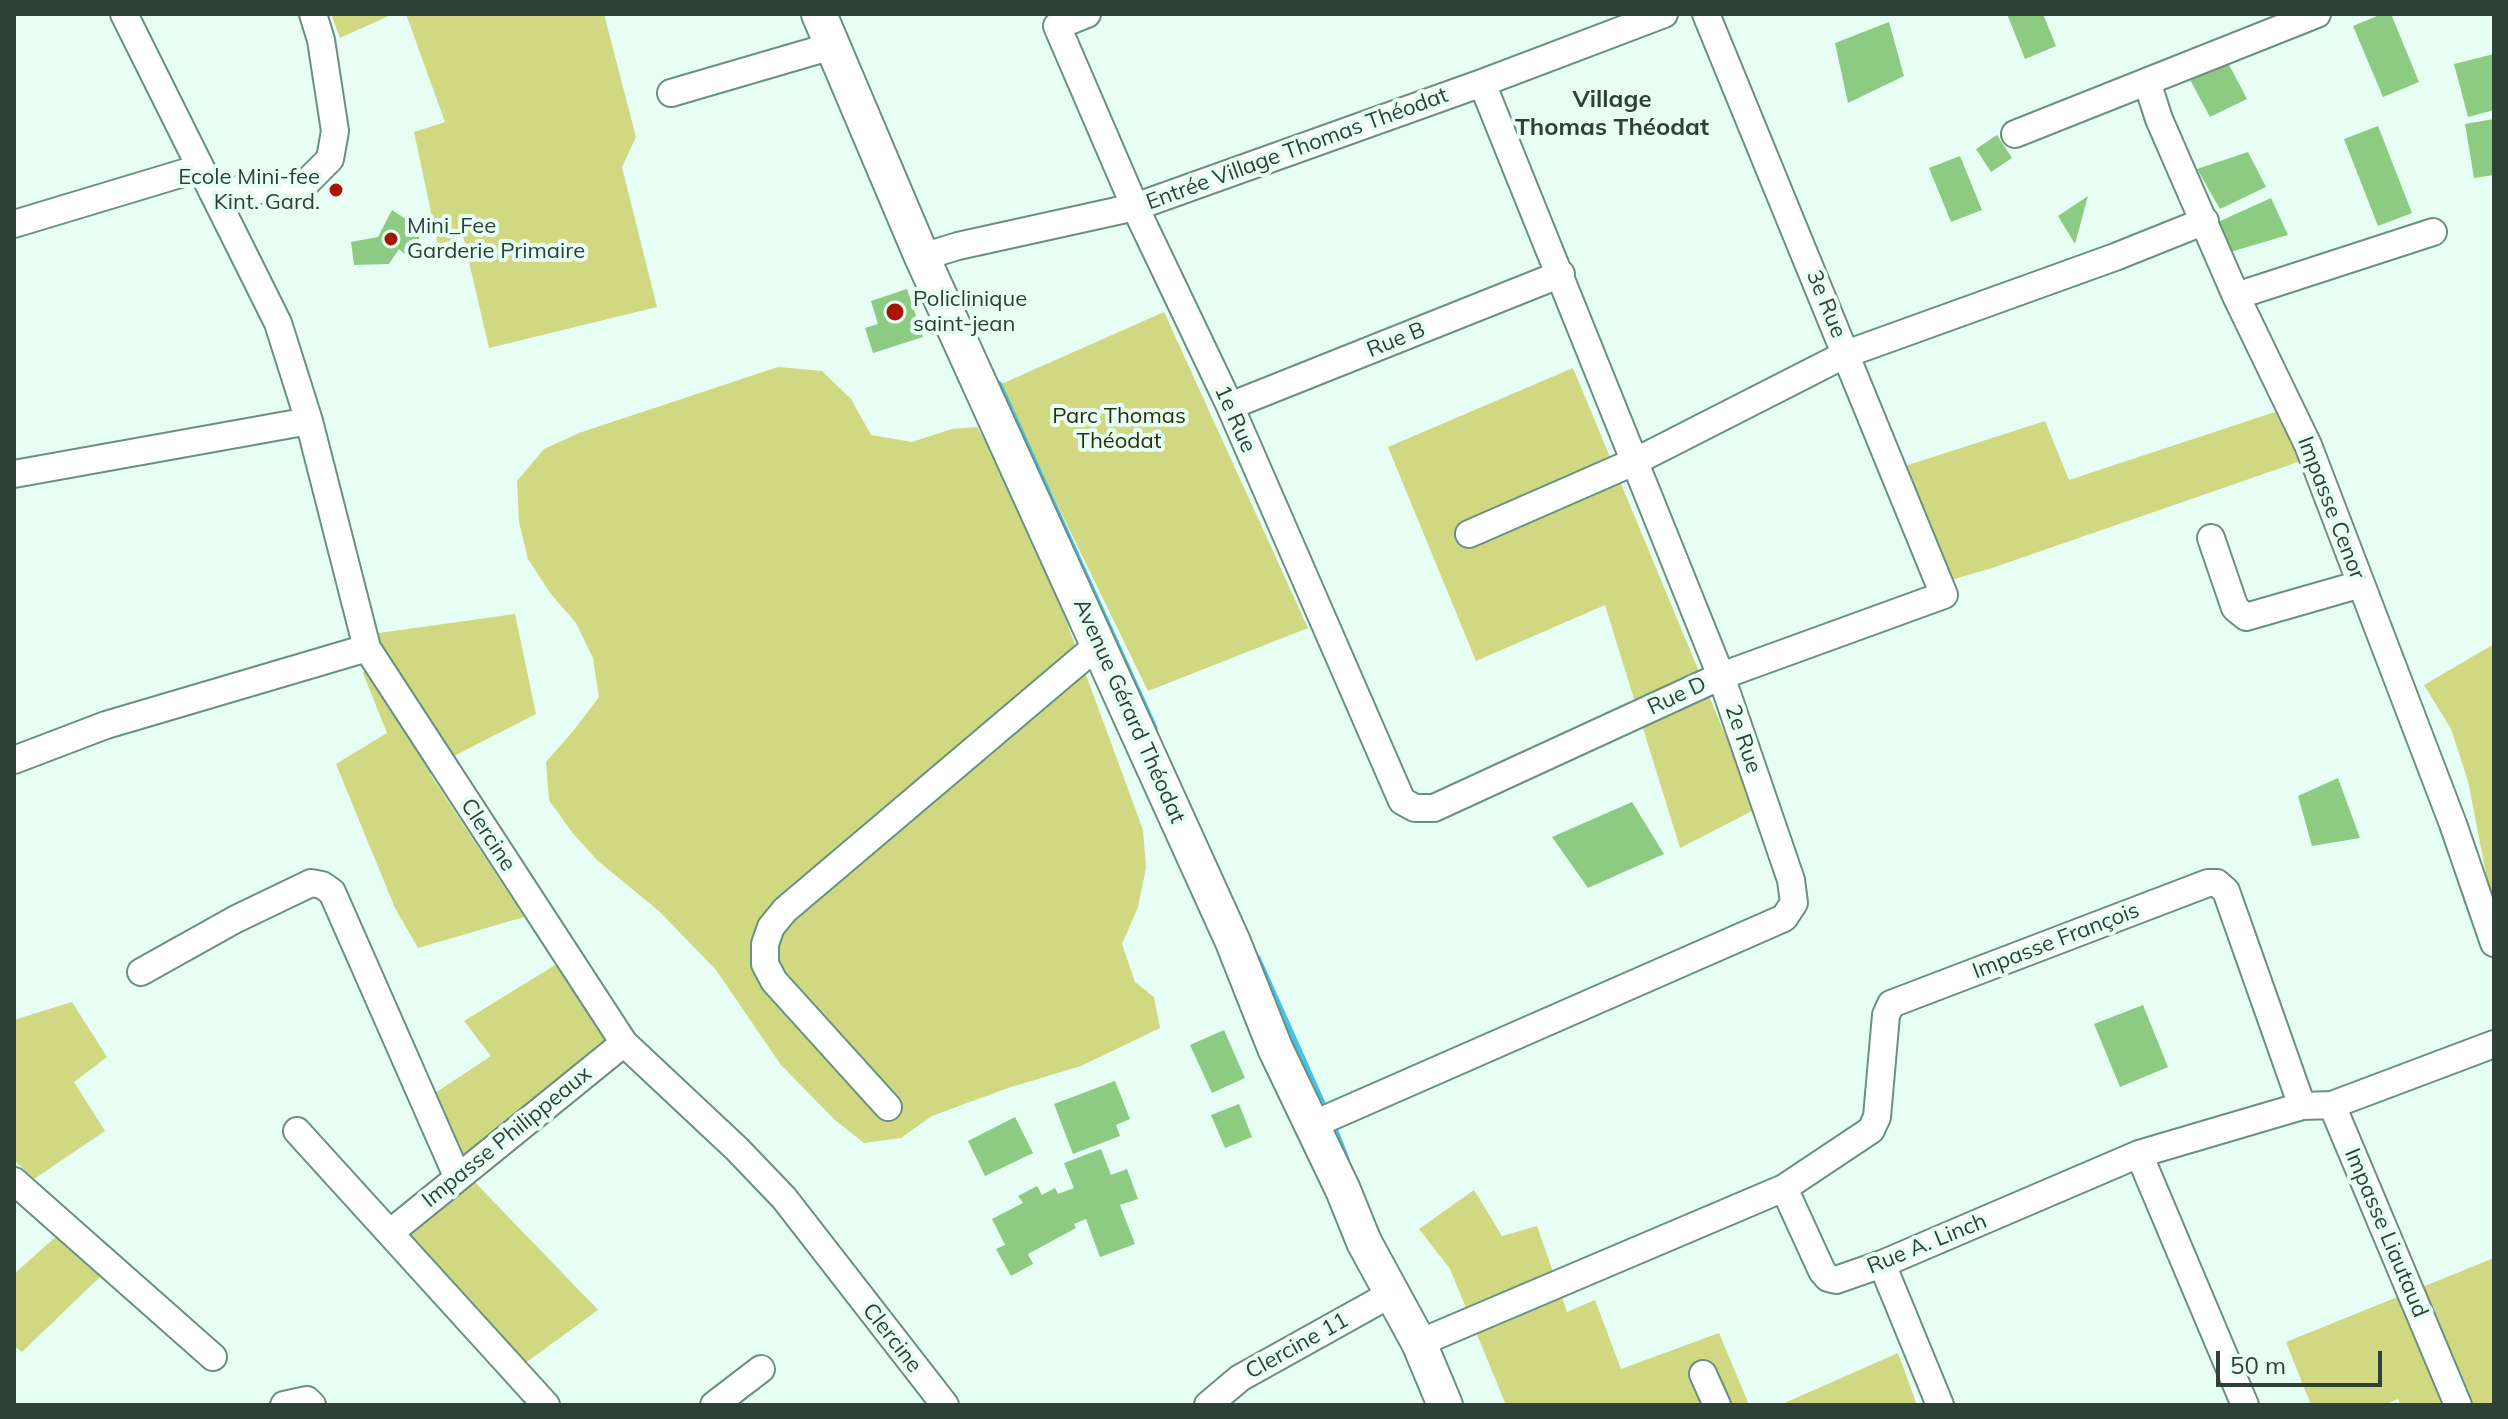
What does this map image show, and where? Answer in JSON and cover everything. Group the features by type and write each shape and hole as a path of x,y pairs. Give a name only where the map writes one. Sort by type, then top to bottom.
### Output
{"street":[{"name":"Clercine","path":"124,14 278,323 309,421 367,648 624,1043 784,1198 945,1405"},
{"path":"14,224 206,180 300,189 330,159 335,131 321,40 313,14"},
{"name":"Avenue Gérard Théodat","path":"819,14 922,257 1233,942 1275,1048 1343,1190 1364,1242 1391,1294 1423,1341 1445,1405"},
{"name":"1e Rue","path":"1087,14 1057,26 1135,207 1230,406 1402,801 1415,808"},
{"name":"Entrée Village Thomas Théodat","path":"922,257 958,246 1135,207 1482,83 1664,14"},
{"name":"3e Rue","path":"1706,14 1944,595"},
{"path":"2015,134 2317,14"},
{"path":"671,93 832,46"},
{"name":"Impasse Cenor","path":"2147,82 2159,119 2236,296 2308,445 2453,824 2494,943"},
{"name":"2e Rue","path":"1312,1125 1784,918 1794,903 1791,880 1721,676 1482,83"},
{"path":"1469,534 1636,461 1846,354 2115,257 2205,221"},
{"path":"2236,296 2433,232"},
{"name":"Rue B","path":"1230,406 1561,274"},
{"path":"14,474 309,421"},
{"path":"2211,538 2235,608 2246,617 2361,584"},
{"name":"Rue D","path":"1415,808 1434,808 1721,676 1944,595"},
{"path":"888,1107 774,981 765,964 765,944 771,927 785,910 1099,644"},
{"path":"14,760 106,725 367,648"},
{"path":"141,972 236,919 311,883 322,885 332,892 457,1176"},
{"name":"Impasse François","path":"1784,1188 1871,1130 1877,1117 1886,1015 1891,1004 2208,883 2217,883 2226,891 2302,1106"},
{"name":"Impasse Philippeaux","path":"391,1232 624,1043"},
{"name":"Rue A. Linch","path":"1784,1188 1822,1271 1828,1278 1836,1280 1882,1264 2139,1154 2302,1106 2332,1105 2494,1044"},
{"name":"Impasse Liautaud","path":"2332,1105 2458,1405"},
{"path":"297,1131 546,1405"},
{"path":"2139,1154 2245,1405"},
{"path":"14,1181 213,1357"},
{"path":"1423,1341 1784,1188"},
{"path":"1882,1264 1940,1405"},
{"name":"Clercine 11","path":"1208,1405 1240,1378 1391,1294"},
{"path":"714,1405 761,1369"},
{"path":"1703,1374 1717,1405"},
{"path":"284,1405 307,1400 312,1405"}],"green space":[{"path":"331,14 393,14 340,38"},
{"path":"406,14 604,14 636,137 622,167 657,307 489,348 463,236 438,245 414,132 445,122"},
{"name":"Parc Thomas Théodat","path":"1164,312 1308,628 1148,691 999,385"},
{"path":"778,367 822,371 851,399 871,435 912,442 952,429 977,427 1011,486 1045,563 1143,830 1146,868 1138,907 1122,944 1135,982 1154,997 1160,1028 1081,1066 932,1116 901,1138 864,1143 835,1120 781,1065 716,970 660,912 597,860 549,800 546,762 599,697 593,658 576,623 550,593 528,559 519,522 517,481 544,449 579,433"},
{"path":"1573,368 1756,809 1680,848 1605,605 1476,661 1388,447"},
{"path":"2275,412 2301,461 1951,580 1905,466 2045,421 2069,480"},
{"path":"515,614 536,714 456,755 430,774 524,917 418,948 395,908 336,764 387,733 363,673 379,633"},
{"path":"2494,644 2494,900 2488,884 2468,781 2451,729 2424,685"},
{"path":"565,959 607,1046 465,1159 432,1095 491,1056 464,1021"},
{"path":"72,1002 107,1057 74,1082 105,1131 34,1179 14,1160 14,1020"},
{"path":"469,1176 598,1310 524,1364 406,1234"},
{"path":"1474,1190 1502,1236 1537,1226 1567,1312 1595,1300 1621,1369 1719,1333 1749,1405 1506,1405 1450,1269 1419,1229"},
{"path":"60,1233 105,1272 22,1352 14,1346 14,1274"},
{"path":"2494,1258 2494,1405 2401,1405 2398,1399 2384,1405 2311,1405 2286,1342"},
{"path":"1898,1353 1917,1405 1780,1405"}],"building":[{"path":"2007,14 2043,14 2056,46 2025,59"},
{"path":"2382,14 2391,14 2419,82 2383,97 2353,26"},
{"path":"1889,22 1904,76 1848,103 1835,43"},
{"path":"2494,54 2494,110 2468,117 2454,64"},
{"path":"2226,59 2247,99 2210,117 2188,76"},
{"path":"2494,119 2494,175 2474,178 2465,124"},
{"path":"2378,126 2412,213 2378,226 2344,139"},
{"path":"1997,135 2012,158 1991,172 1976,149"},
{"path":"2248,152 2266,187 2220,209 2197,169"},
{"path":"1960,156 1982,210 1951,222 1929,168"},
{"path":"2088,196 2075,244 2058,216"},
{"path":"2271,198 2288,235 2230,252 2218,222"},
{"name":"Mini_Fee Garderie Primaire","path":"392,210 415,225 410,231 420,237 407,256 399,249 389,264 354,265 351,242 378,237"},
{"name":"Policlinique saint-jean","path":"907,289 923,337 873,353 865,328 878,324 871,301"},
{"path":"2338,778 2360,838 2312,846 2298,796"},
{"path":"1632,802 1664,854 1588,888 1552,837"},
{"path":"2143,1005 2168,1067 2120,1087 2094,1024"},
{"path":"1224,1030 1245,1078 1212,1093 1190,1045"},
{"path":"1115,1081 1130,1119 1116,1125 1120,1136 1073,1154 1054,1104"},
{"path":"1239,1104 1252,1137 1225,1148 1211,1115"},
{"path":"1015,1117 1033,1153 985,1176 968,1141"},
{"path":"1101,1149 1111,1175 1127,1169 1138,1199 1120,1205 1135,1244 1100,1257 1086,1219 1074,1224 1076,1228 1028,1254 1033,1264 1011,1276 996,1249 1005,1245 992,1219 1023,1203 1018,1196 1037,1186 1042,1195 1055,1188 1058,1194 1074,1188 1064,1163"}],"waterway":[{"path":"999,385 1154,728"},
{"path":"1257,958 1325,1110"},
{"path":"1333,1126 1346,1159"}],"place":[{"name":"Ecole Mini-fee Kint. Gard.","path":"336,190"},
{"name":"Mini_Fee Garderie Primaire","path":"391,239"},
{"name":"Policlinique saint-jean","path":"895,312"}],"district":[{"name":"Village Thomas Théodat","path":"1612,114"}]}
